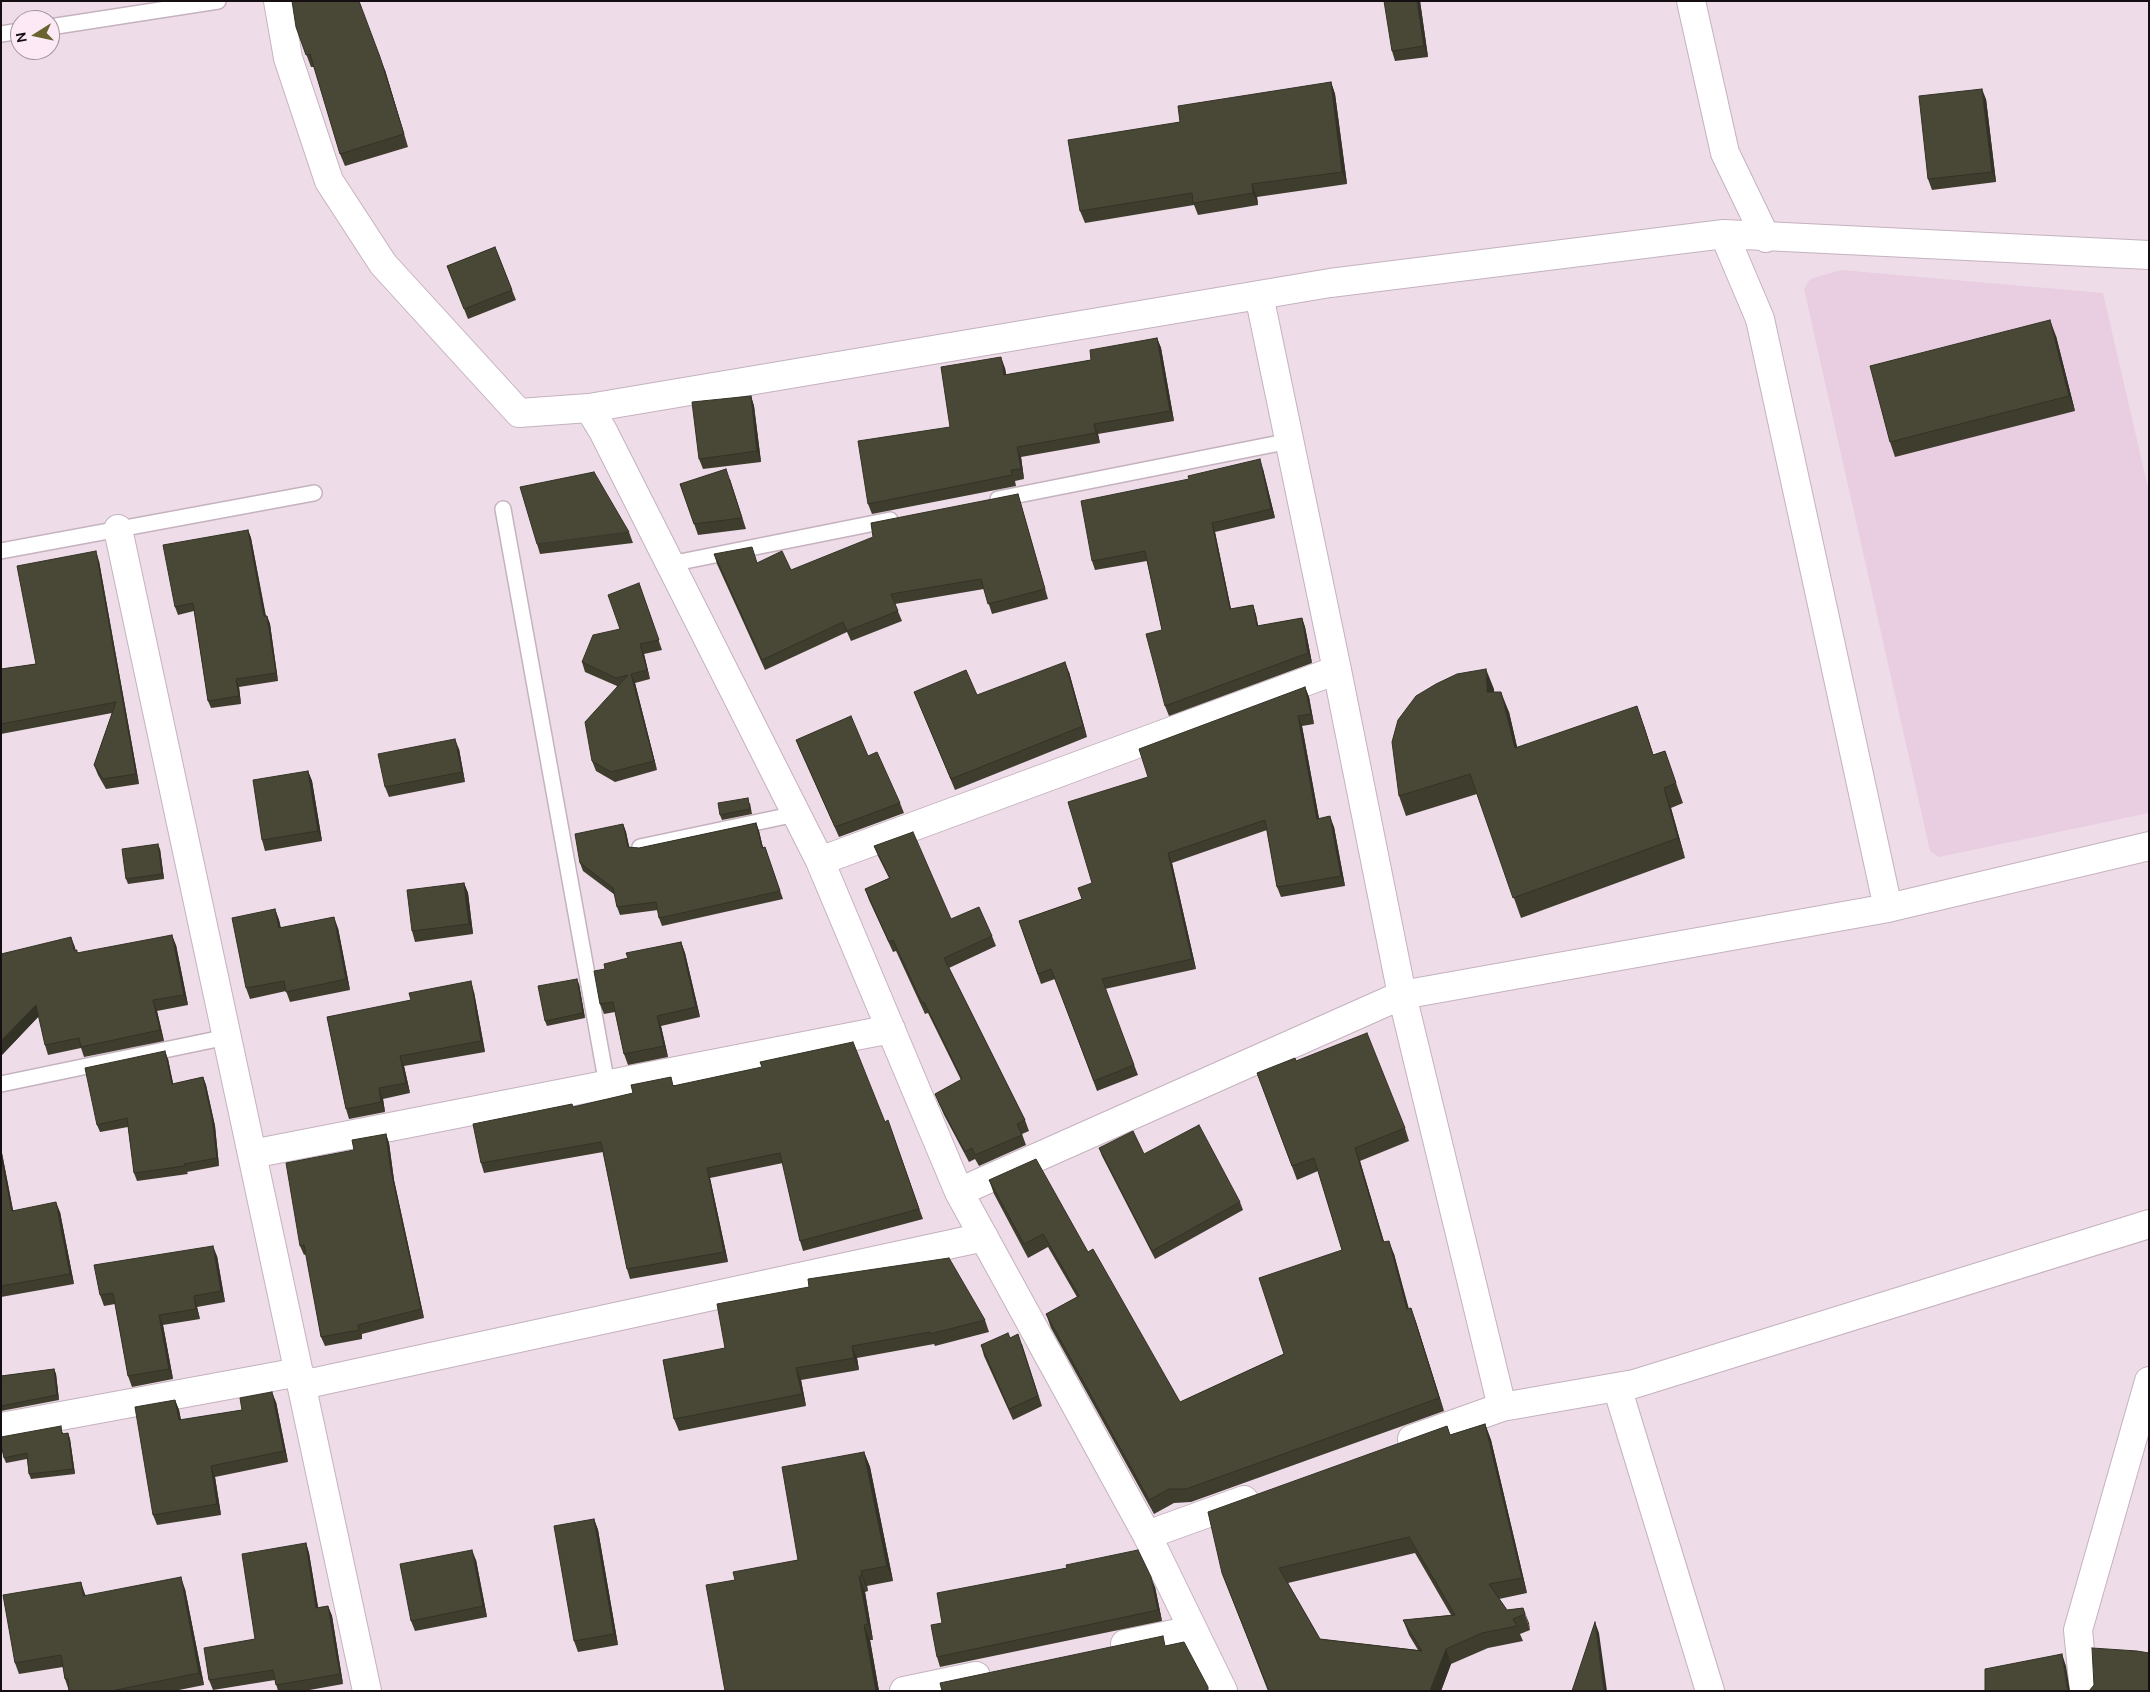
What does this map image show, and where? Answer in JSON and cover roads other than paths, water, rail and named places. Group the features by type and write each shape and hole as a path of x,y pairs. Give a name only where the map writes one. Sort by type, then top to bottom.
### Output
{"street":[{"path":"278,1 288,58 330,181 383,264 519,413 589,408 1330,283 1724,234 1766,238 2149,255"},
{"path":"1692,1 1725,153 1766,238"},
{"path":"1724,234 1760,319 1888,908"},
{"path":"1259,295 1402,995 1502,1407"},
{"path":"589,408 820,861 960,1192 1147,1534 1223,1691"},
{"path":"118,529 367,1691"},
{"path":"820,861 1337,670"},
{"path":"960,1192 1402,995 1888,908 2149,846"},
{"path":"252,1154 891,1030"},
{"path":"1390,1447 1502,1407 1634,1384 2149,1224"},
{"path":"1,1427 300,1378 984,1237"},
{"path":"2084,1691 2078,1630 2149,1381"},
{"path":"1617,1387 1710,1691"},
{"path":"1147,1534 1268,1491"},
{"path":"1096,1650 1193,1630"},
{"path":"904,1691 1000,1670"}],"lane":[{"path":"60,25 218,1"},
{"path":"980,502 1290,441"},
{"path":"1,551 314,493"},
{"path":"502,509 607,1085"},
{"path":"670,564 903,518"},
{"path":"640,847 796,814"},
{"path":"1,1084 226,1036"}]}
